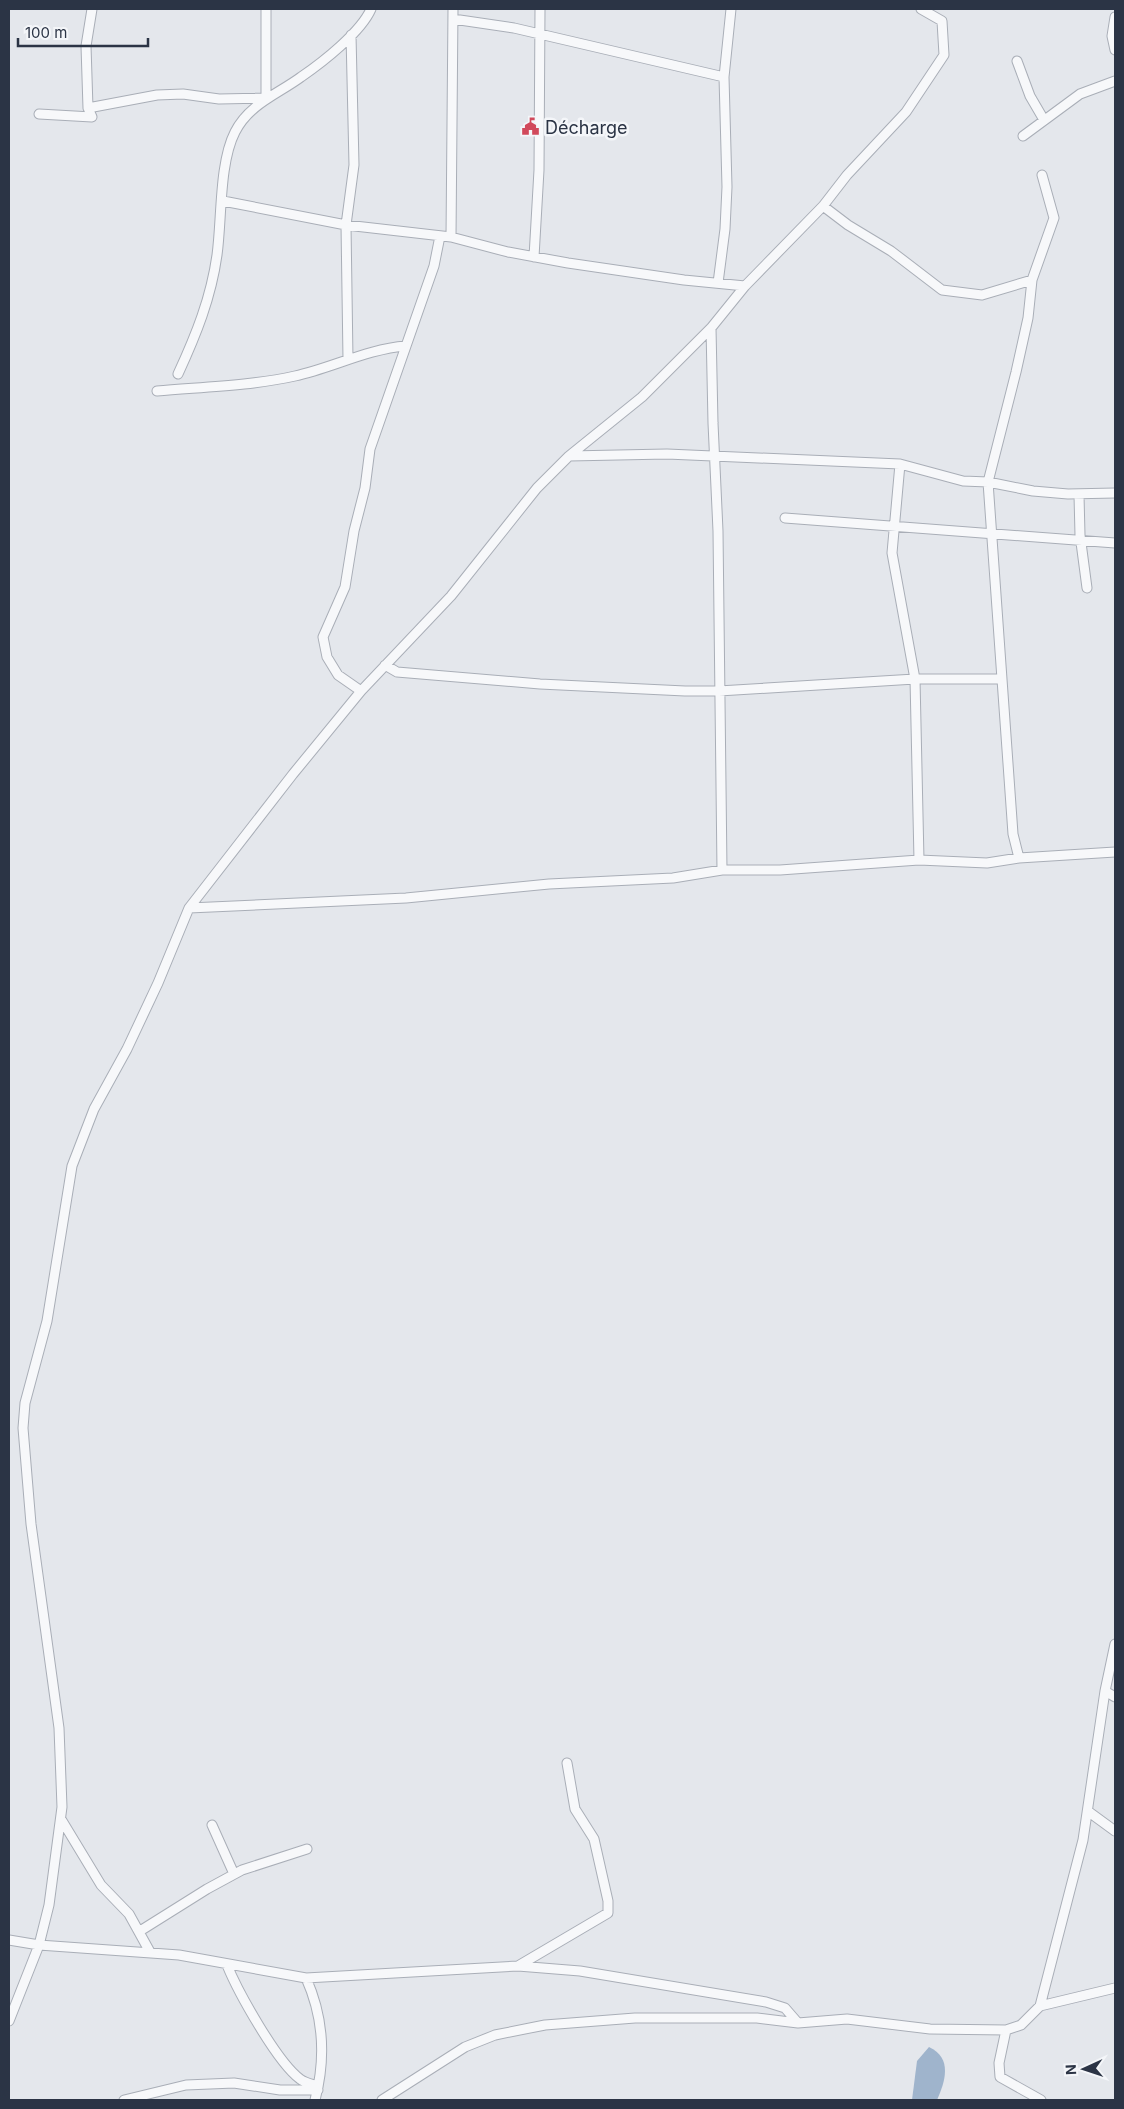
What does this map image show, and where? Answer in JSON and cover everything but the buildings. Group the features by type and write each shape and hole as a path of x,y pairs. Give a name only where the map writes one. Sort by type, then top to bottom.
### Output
{"street":[{"path":"39,114 92,117 88,108 86,46 92,9"},
{"path":"266,9 266,98"},
{"path":"178,374 201,324 210,296 217,256 226,162 235,131 243,119 266,98 301,78 351,35 371,9"},
{"path":"451,237 453,9"},
{"path":"534,257 539,170 540,9"},
{"path":"718,283 725,229 727,187 724,77 730,9"},
{"path":"9,2021 39,1945 49,1905 61,1819 59,1728 31,1524 23,1428 25,1403 47,1321 72,1166 94,1109 127,1049 189,908 360,691 451,596 537,488 569,456 642,397 712,328 746,286 823,206 846,174 906,112 944,54 942,21 921,9"},
{"path":"1115,17 1112,36 1115,50"},
{"path":"453,19 539,34 724,77"},
{"path":"348,360 346,225 354,165 351,35"},
{"path":"1017,61 1030,96 1044,120"},
{"path":"1023,136 1080,94 1115,81"},
{"path":"88,108 121,100 174,94 219,99 266,98"},
{"path":"1019,858 1013,834 988,482 1028,318 1032,280 1054,218 1042,175"},
{"path":"223,200 346,225 451,237 534,257 684,280 746,286"},
{"path":"823,206 848,226 898,257 942,290 982,295 1032,280"},
{"path":"360,691 338,676 327,657 322,637 345,587 354,531 365,488 370,449 434,266 440,236"},
{"path":"712,328 712,423 715,456 722,870"},
{"path":"157,391 254,382 295,376 384,348 406,346"},
{"path":"569,456 667,454 900,464 963,481 988,482 1033,491 1079,495 1115,493"},
{"path":"900,464 892,553 914,680 919,860"},
{"path":"1079,495 1081,541 1087,588"},
{"path":"785,518 1115,543"},
{"path":"385,664 397,672 540,684 718,691 914,680 1001,679"},
{"path":"189,908 447,895 549,884 673,878 722,870 780,870 919,860 987,863 1019,858 1115,852"},
{"path":"382,2100 465,2047 495,2034 545,2025 635,2018 757,2018 798,2023 847,2020 930,2029 1006,2030 1024,2022 1040,2006 1063,1924 1089,1812 1105,1691 1115,1644"},
{"path":"1105,1691 1115,1697"},
{"path":"518,1966 608,1913 608,1901 594,1840 575,1808 568,1763"},
{"path":"1089,1812 1115,1831"},
{"path":"61,1819 101,1885 129,1914 150,1952"},
{"path":"212,1825 234,1874"},
{"path":"140,1931 234,1874 307,1849"},
{"path":"9,1940 39,1945 150,1952 202,1958 227,1965 306,1978 518,1966 580,1971 766,2002 785,2008 798,2023"},
{"path":"227,1965 236,1987 288,2068 301,2080 318,2088"},
{"path":"306,1978 315,1998 320,2019 322,2064 315,2100"},
{"path":"1040,2006 1115,1988"},
{"path":"1006,2030 999,2063 1000,2077 1041,2100"},
{"path":"124,2100 186,2084 234,2083 280,2090 318,2088"}],"water":[{"path":"929,2047 937,2052 944,2064 945,2071 942,2086 937,2100 912,2100 917,2061"}],"place":[{"name":"Décharge","path":"531,127"}]}
